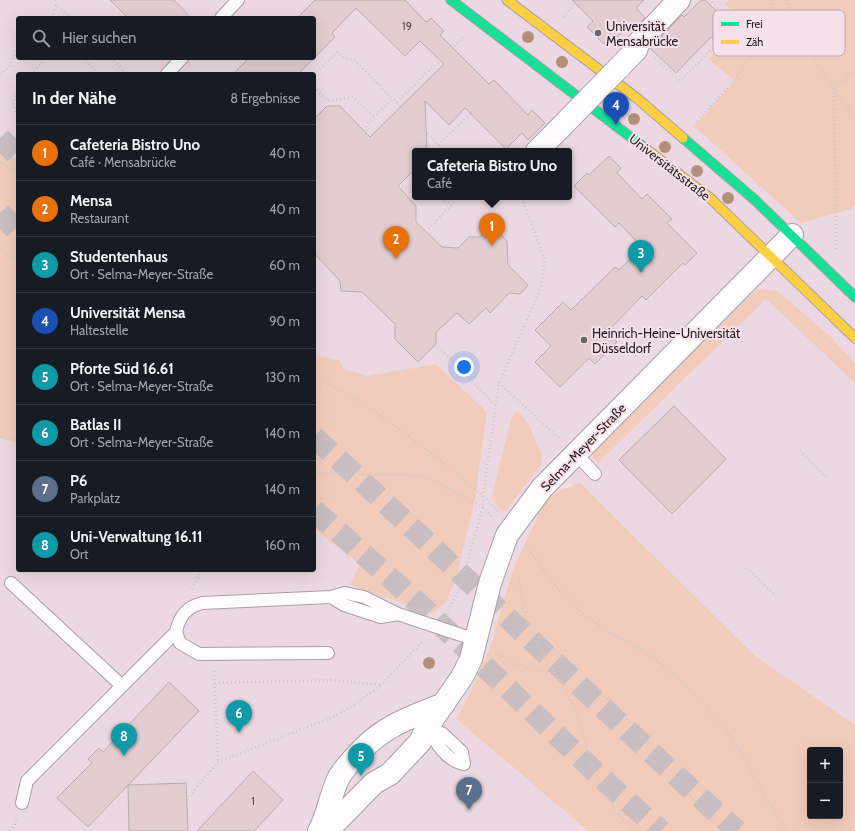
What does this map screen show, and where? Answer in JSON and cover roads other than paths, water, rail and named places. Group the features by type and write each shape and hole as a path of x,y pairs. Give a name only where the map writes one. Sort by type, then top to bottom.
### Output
{"street":[{"name":"Universitätsstraße","path":"451,0 709,197 855,338"},
{"path":"507,0 638,99 792,235 855,297"},
{"path":"540,148 679,0"},
{"name":"Selma-Meyer-Straße","path":"327,831 374,783 390,774 420,742 428,726 444,704 471,659 490,584 510,531 542,488 792,235"},
{"path":"319,831 325,820 327,807 339,777 367,744 384,730 444,704"}],"lane":[{"path":"223,16 238,0"},
{"path":"169,72 180,60"},
{"path":"576,454 595,474"},
{"path":"11,583 121,685"},
{"path":"328,653 213,656 199,654 187,648 180,642 176,632 178,622 186,610 202,603 331,597 345,593 364,597 398,614 476,640"},
{"path":"22,803 27,781 121,685 176,632"}],"tunnel":[{"path":"0,138 16,154"},
{"path":"0,213 16,230"},
{"path":"316,439 737,831"},
{"path":"316,512 418,603 608,784 661,831"}],"place":[{"name":"Universität Mensabrücke","path":"598,33"},
{"name":"Universität Mensa","path":"616,125"},
{"name":"Cafeteria Bistro Uno","path":"492,246"},
{"name":"Mensa","path":"396,259"},
{"name":"Studentenhaus","path":"641,273"},
{"name":"Heinrich-Heine-Universität Düsseldorf","path":"584,340"},
{"name":"Batlas II","path":"239,733"},
{"name":"Uni-Verwaltung 16.11","path":"124,756"},
{"name":"Pforte Süd 16.61","path":"361,776"},
{"name":"P6","path":"469,810"}]}
